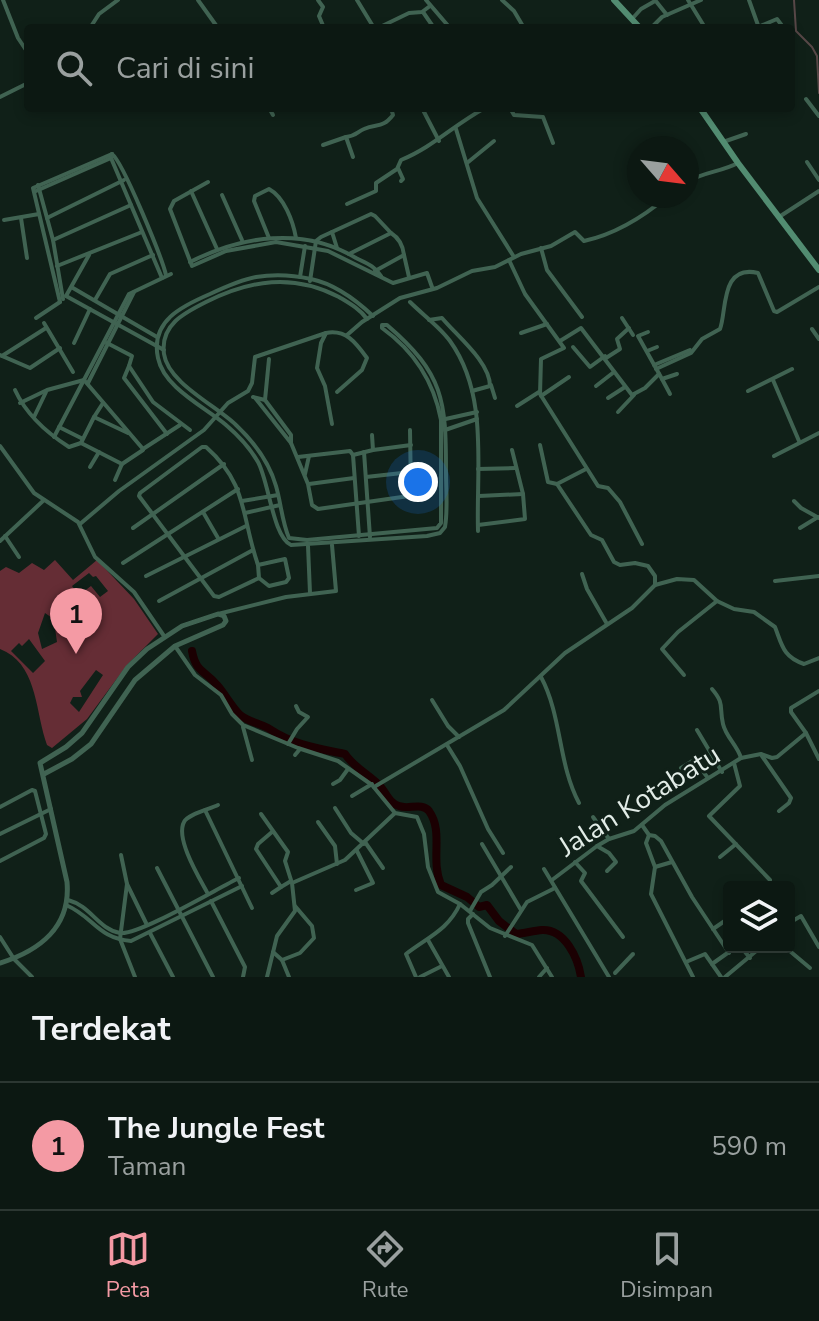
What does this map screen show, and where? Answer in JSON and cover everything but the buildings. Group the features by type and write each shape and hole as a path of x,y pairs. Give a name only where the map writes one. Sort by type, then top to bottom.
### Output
{"main road":[{"path":"614,0 636,24"},
{"path":"703,112 819,270"}],"street":[{"path":"3,0 24,48"},
{"path":"198,0 215,24"},
{"path":"318,0 323,7 319,16 322,24"},
{"path":"357,0 373,24"},
{"path":"426,0 446,24"},
{"path":"502,0 522,24"},
{"path":"632,19 655,0 667,15"},
{"path":"656,24 690,2 701,0"},
{"path":"749,0 758,24"},
{"path":"93,24 99,14 116,2 117,10"},
{"path":"690,2 703,24"},
{"path":"385,24 409,13 423,12 430,6"},
{"path":"423,12 431,24"},
{"path":"0,97 24,85"},
{"path":"806,99 819,116"},
{"path":"323,145 354,136 362,129 383,125 393,116 392,112"},
{"path":"424,112 439,141"},
{"path":"347,204 376,190 376,184 398,168 401,160 439,141 478,112"},
{"path":"512,112 514,115 543,117 553,143"},
{"path":"456,129 479,203 511,259 521,286 564,348 541,359 540,394 599,488 608,488 620,502 642,544"},
{"path":"723,142 746,134"},
{"path":"346,137 353,157"},
{"path":"467,163 494,141"},
{"path":"63,299 37,189 112,156 167,276"},
{"path":"807,162 819,180"},
{"path":"699,177 738,163"},
{"path":"398,168 401,181"},
{"path":"4,220 44,214 125,180"},
{"path":"208,182 174,201 170,209 194,266 243,244 296,241"},
{"path":"269,238 254,201 255,196 269,189 274,190 281,200 296,241"},
{"path":"191,191 217,249"},
{"path":"779,217 819,192"},
{"path":"222,195 243,244"},
{"path":"134,204 142,232 167,276"},
{"path":"53,240 134,204"},
{"path":"347,335 368,316 400,298 437,288 472,271 495,267 551,246 575,232 584,241 598,239 629,225 652,208"},
{"path":"44,214 53,240 63,299"},
{"path":"310,282 315,244 332,232 371,214 400,241 409,277"},
{"path":"21,218 27,258"},
{"path":"57,266 142,232"},
{"path":"332,232 337,248"},
{"path":"343,257 391,233"},
{"path":"190,262 217,249 269,238 337,248 393,283 427,273 432,287"},
{"path":"300,280 306,243"},
{"path":"315,244 375,271"},
{"path":"541,248 549,272 582,317"},
{"path":"36,318 73,288 90,253"},
{"path":"95,300 110,274 153,255"},
{"path":"375,271 404,255"},
{"path":"658,372 691,353 702,339 720,329 725,295 740,275 753,271 758,273 777,312 819,287"},
{"path":"86,381 129,294 167,276"},
{"path":"332,541 308,546 283,541 267,480 252,453 217,413 168,378 160,366 156,346 171,314 223,288 259,277 300,280 344,292 368,316"},
{"path":"300,280 255,283 230,290 171,324 164,350 168,367 177,377 258,450 272,475 291,539 359,539 440,526 444,430 443,420 436,383 401,337 387,325 382,325 425,372 443,420"},
{"path":"73,288 165,341"},
{"path":"63,299 116,322 164,350"},
{"path":"410,302 451,343 472,392 477,412 478,528 525,520 523,494 512,450"},
{"path":"74,343 90,309"},
{"path":"429,320 442,318 479,361 495,398"},
{"path":"622,318 633,335"},
{"path":"54,437 116,322"},
{"path":"521,333 547,324"},
{"path":"1,355 45,325 73,372"},
{"path":"560,341 580,327 634,395"},
{"path":"573,347 590,367 621,349 616,339 629,328"},
{"path":"812,329 819,339"},
{"path":"648,332 638,336 670,394"},
{"path":"326,333 317,368 325,386 332,424"},
{"path":"80,524 119,491 204,430 217,413 249,390 255,357 326,333 347,335 367,360 358,375 337,392"},
{"path":"107,343 132,356 124,378 167,434"},
{"path":"647,351 657,347"},
{"path":"1,355 30,368 60,348"},
{"path":"618,412 658,372 690,350"},
{"path":"261,406 265,400 269,359"},
{"path":"129,366 153,402 190,430"},
{"path":"748,391 792,369"},
{"path":"596,386 614,372"},
{"path":"658,372 677,374"},
{"path":"517,406 569,377"},
{"path":"773,380 799,441"},
{"path":"20,403 47,390 86,381"},
{"path":"86,381 143,449"},
{"path":"472,392 491,385"},
{"path":"608,398 625,387"},
{"path":"15,390 20,403 54,437 69,447 81,441 103,403"},
{"path":"34,417 47,390"},
{"path":"276,419 265,400 254,398 292,436 291,443 308,484 310,502 315,508 406,497 411,493 410,430"},
{"path":"147,407 153,402"},
{"path":"443,420 477,412"},
{"path":"94,417 131,434"},
{"path":"444,430 477,419"},
{"path":"115,480 122,464 180,425"},
{"path":"59,427 122,464"},
{"path":"774,456 819,433"},
{"path":"372,435 373,450"},
{"path":"353,455 411,445"},
{"path":"540,445 550,484 557,484 586,469"},
{"path":"0,446 25,482 44,500 69,513 80,524 95,557 134,592 164,636"},
{"path":"258,565 285,559 290,577 286,582 269,586 259,578 238,489 224,464 202,447 140,493 139,496 215,597 259,578"},
{"path":"298,457 350,451 353,455 359,539"},
{"path":"90,467 99,452"},
{"path":"364,452 370,538"},
{"path":"305,476 309,456"},
{"path":"133,528 224,464"},
{"path":"478,469 516,468"},
{"path":"365,477 411,472"},
{"path":"308,484 354,478"},
{"path":"557,484 591,535 602,540 614,562 648,566 655,576 655,585"},
{"path":"123,563 238,489"},
{"path":"479,496 523,494"},
{"path":"242,501 278,495"},
{"path":"0,541 44,500"},
{"path":"794,501 819,518 800,528"},
{"path":"245,513 280,505"},
{"path":"203,512 218,538"},
{"path":"146,576 246,526"},
{"path":"5,536 19,557"},
{"path":"0,963 47,941 57,928 67,902 67,882 40,763 82,733 133,661 164,636 182,626 231,610 310,593 336,591 332,541"},
{"path":"308,546 310,593"},
{"path":"159,601 253,550"},
{"path":"582,574 607,624"},
{"path":"775,581 819,576"},
{"path":"352,796 504,710 565,653 632,608 655,585 689,579 701,584 717,601 734,609 754,612 775,627 780,647 793,660 804,664 819,658"},
{"path":"684,675 662,649 717,601"},
{"path":"44,774 65,764 91,744 135,680 175,646 222,626 231,610"},
{"path":"218,614 225,618"},
{"path":"175,646 195,675 221,695 233,716 243,725 338,761 376,784 395,813 418,818 435,887 444,897 460,904 505,936 532,945 552,977"},
{"path":"123,674 127,680 135,680"},
{"path":"541,677 553,705 572,789 579,803"},
{"path":"712,689 722,701 723,724 741,758"},
{"path":"819,691 791,708 819,759"},
{"path":"111,695 118,694 121,701"},
{"path":"432,700 448,726 459,737"},
{"path":"290,742 308,718 296,706"},
{"path":"243,725 252,760"},
{"path":"697,730 722,772"},
{"name":"Jalan Kotabatu","path":"552,880 597,846 634,831 665,805 741,758 761,754 777,757 806,733"},
{"path":"447,745 501,850 489,854"},
{"path":"295,755 300,749"},
{"path":"761,754 791,798 779,811"},
{"path":"681,768 700,757"},
{"path":"694,760 708,778"},
{"path":"734,763 740,786 709,816 770,880"},
{"path":"333,784 348,769"},
{"path":"0,807 35,791 46,834 44,838 0,861"},
{"path":"208,894 186,850 183,825 186,820 218,805"},
{"path":"335,808 351,833 364,843 383,868"},
{"path":"0,834 51,809"},
{"path":"205,810 252,908"},
{"path":"272,893 337,864 357,851 395,813"},
{"path":"261,814 289,853 285,861 295,906 293,914 277,936 267,977"},
{"path":"593,817 609,839"},
{"path":"318,822 335,846 337,864"},
{"path":"642,825 649,835 659,839 723,944"},
{"path":"272,832 256,849 281,887"},
{"path":"649,835 646,843 655,867 651,894 693,977"},
{"path":"482,844 521,910"},
{"path":"720,857 736,844"},
{"path":"597,846 616,862 607,871"},
{"path":"356,890 373,883 357,851"},
{"path":"121,855 127,884 147,925"},
{"path":"575,862 585,873 581,881 623,937"},
{"path":"655,867 672,862"},
{"path":"490,977 468,919 481,892 511,867"},
{"path":"157,868 213,977"},
{"path":"544,869 610,977 616,975 633,954"},
{"path":"120,936 239,878"},
{"path":"127,884 120,936 135,977"},
{"path":"67,902 85,914 97,929 131,941 242,886"},
{"path":"505,936 529,901 555,888"},
{"path":"211,901 245,967 243,977"},
{"path":"67,902 89,910 104,926 120,936"},
{"path":"442,966 418,977 406,954 451,921 460,904"},
{"path":"282,960 300,953 314,938 312,926 295,906"},
{"path":"85,914 89,910"},
{"path":"795,920 801,916 819,947"},
{"path":"713,929 723,922"},
{"path":"150,932 173,977"},
{"path":"0,937 14,959 32,977"},
{"path":"428,940 449,977"},
{"path":"273,952 282,960 289,977"},
{"path":"712,964 729,953"},
{"path":"745,953 750,958"},
{"path":"686,962 705,954 723,977 755,953"},
{"path":"792,953 810,968"},
{"path":"539,977 547,968"}],"shaded area":[{"path":"55,560 73,580 97,560 134,599 158,634 127,665 87,719 52,748 47,745 27,675 21,664 0,649 0,571 6,567 19,573 32,563 44,570","holes":["89,573 96,576 108,591 100,597 91,586 79,595 72,586","45,613 58,622 55,628 57,642 42,649 38,633","29,639 45,661 33,673 11,651 19,643 22,646","96,670 103,675 79,712 70,703 73,697 82,697 80,691"]}],"waterway":[{"path":"794,0 796,31 817,56 819,93"},
{"path":"192,651 199,667 243,717 296,742 345,754 395,804 426,808 436,828 441,885 467,897 479,907 487,905 499,921 516,934 542,930 557,934 569,946 581,977"}],"place":[{"name":"The Jungle Fest","path":"76,654"}]}
